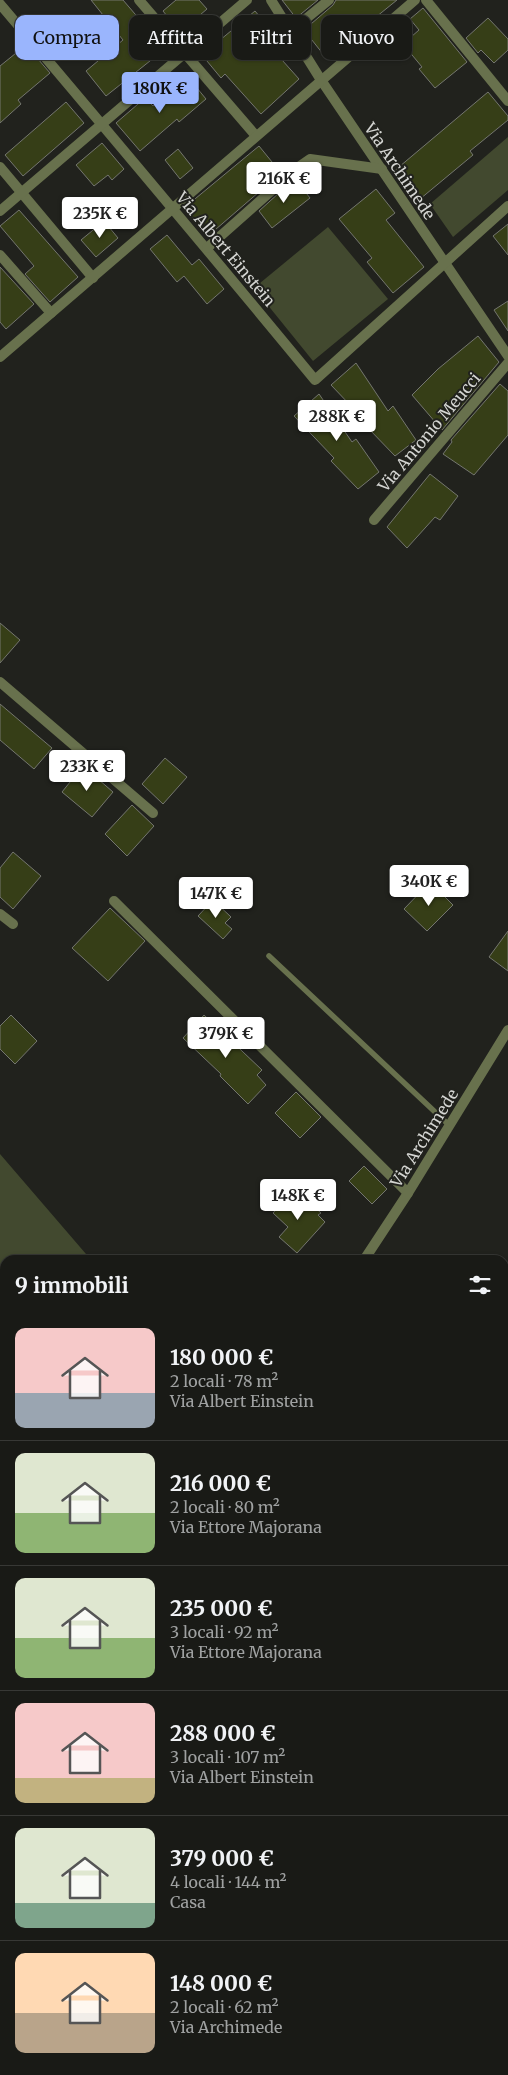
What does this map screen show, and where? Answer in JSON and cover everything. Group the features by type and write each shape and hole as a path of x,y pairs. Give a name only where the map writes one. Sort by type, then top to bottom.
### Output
{"street":[{"path":"138,0 151,15"},
{"path":"222,21 247,0"},
{"name":"Via Archimede","path":"271,0 281,15"},
{"path":"311,15 329,0"},
{"path":"0,341 4,353 415,0"},
{"path":"426,0 508,101"},
{"name":"Via Albert Einstein","path":"0,4 101,125 174,208 315,380 444,264"},
{"path":"0,211 177,60"},
{"path":"189,60 256,136"},
{"name":"Via Archimede","path":"309,60 444,264 508,356"},
{"path":"207,248 297,168 310,159 382,169"},
{"path":"0,167 93,278"},
{"path":"444,264 508,206"},
{"path":"0,255 51,313"},
{"name":"Via Antonio Meucci","path":"374,520 508,363"},
{"path":"0,682 153,812"},
{"path":"114,901 408,1193"},
{"path":"0,914 13,924"},
{"name":"Via Archimede","path":"367,1255 450,1126 508,1030"}],"lane":[{"path":"270,956 450,1126"}],"green space":[{"path":"508,137 508,190 453,237 430,204"},
{"path":"328,227 388,299 313,361 254,288"},
{"path":"0,1154 86,1254 0,1255"}],"building":[{"path":"91,0 123,0 136,15 129,15 129,60 151,60 106,96 86,71 99,60 119,60 119,43 123,40 119,35 119,15 103,15"},
{"path":"176,0 199,0 207,9 200,15 166,15 163,11"},
{"path":"282,0 318,0 300,15 294,15"},
{"path":"336,0 397,0 378,15 321,15"},
{"path":"423,8 467,62 435,88 419,69 422,67 412,55 412,36 419,30 412,21 412,17"},
{"path":"255,11 258,15 250,15"},
{"path":"321,15 321,51 311,39 311,24"},
{"path":"488,18 508,39 508,50 494,63 481,50 478,53 466,38"},
{"path":"232,30 232,60 282,60 299,79 261,114 225,74 221,78 206,60 222,60 222,38"},
{"path":"15,54 15,60 39,60 50,73 18,100 21,104 0,123 0,66"},
{"path":"188,77 206,99 179,122 177,119 140,151 116,123 145,98 153,106"},
{"path":"488,92 508,116 508,120 470,151 473,155 414,204 393,172"},
{"path":"66,102 84,123 23,176 5,155"},
{"path":"102,143 124,169 112,180 108,175 94,186 76,165"},
{"path":"259,146 281,173 208,236 184,208"},
{"path":"178,149 193,168 180,179 165,160"},
{"path":"297,181 310,198 272,228 259,211 290,183 292,185"},
{"path":"376,189 395,213 386,220 424,267 393,293 367,262 372,258 339,219"},
{"path":"19,210 78,277 50,302 25,274 34,266 0,226"},
{"path":"104,221 118,238 96,257 81,240"},
{"path":"508,224 508,255 493,236"},
{"path":"167,235 192,265 199,259 224,289 207,304 184,276 177,282 150,249"},
{"path":"0,267 34,304 6,329 0,322"},
{"path":"508,301 508,331 494,310"},
{"path":"478,336 499,362 442,430 412,395 438,369"},
{"path":"356,363 388,411 393,406 416,440 395,456 368,428 370,426 331,385"},
{"path":"500,384 508,391 508,435 474,475 443,454 452,442 451,440"},
{"path":"319,394 352,442 356,439 379,472 358,489 331,461 334,458 294,416"},
{"path":"430,474 458,496 440,520 435,517 407,548 387,527"},
{"path":"0,623 20,640 0,663"},
{"path":"0,704 52,748 34,769 0,740"},
{"path":"165,758 187,777 163,804 142,784"},
{"path":"83,766 113,792 92,817 62,792"},
{"path":"132,805 154,826 127,856 105,834"},
{"path":"13,852 41,876 13,909 0,897 0,868"},
{"path":"430,882 453,905 427,931 404,909"},
{"path":"213,900 231,917 225,923 232,929 223,939 198,916"},
{"path":"110,908 145,941 108,981 72,948"},
{"path":"508,931 508,971 489,957"},
{"path":"11,1015 37,1041 15,1064 0,1049 0,1026"},
{"path":"204,1015 262,1070 257,1075 266,1085 248,1104 220,1076 221,1074 183,1038"},
{"path":"296,1092 321,1117 300,1138 275,1113"},
{"path":"364,1166 387,1189 372,1204 349,1181"},
{"path":"295,1189 321,1213 318,1215 325,1222 297,1253 279,1237 288,1227 273,1213"}]}
